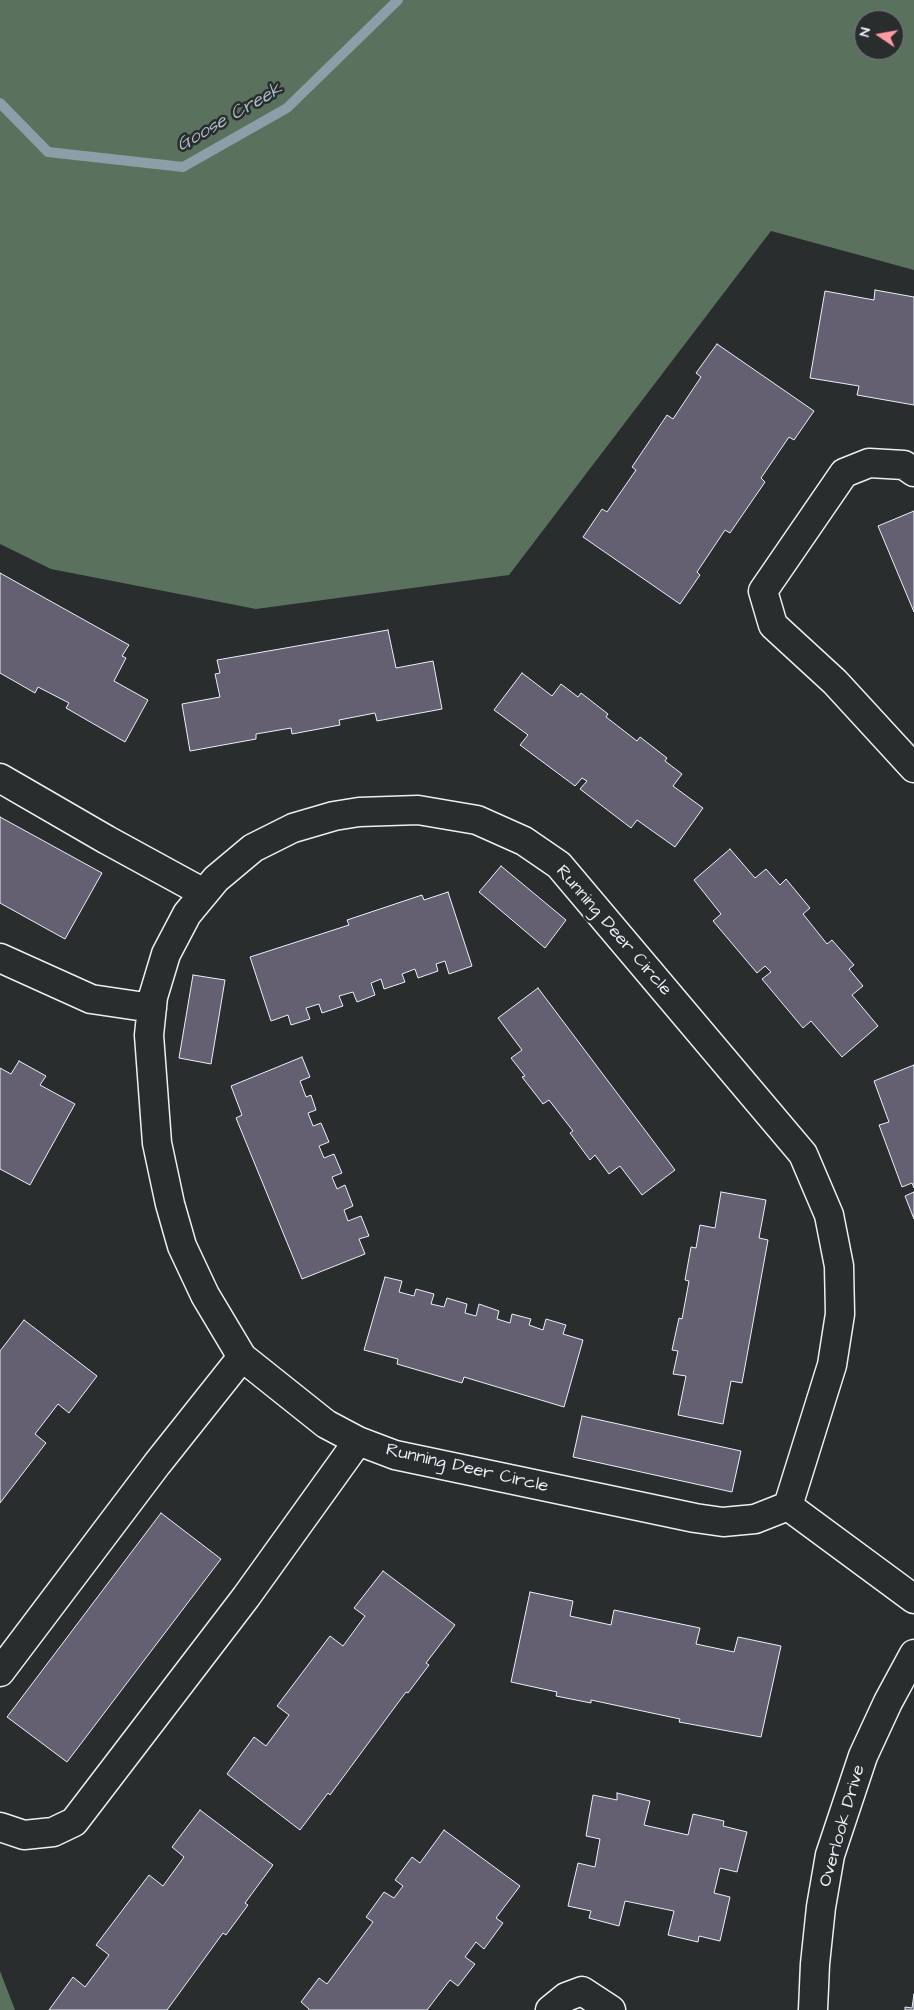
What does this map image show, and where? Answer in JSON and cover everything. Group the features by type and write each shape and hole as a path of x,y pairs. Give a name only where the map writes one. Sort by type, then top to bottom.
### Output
{"street":[{"path":"914,472 904,465 869,463 844,473 763,591 773,625 835,682 914,768"},
{"path":"0,778 204,893"},
{"name":"Running Deer Circle","path":"418,810 477,820 524,841 559,865 803,1154 829,1215 839,1266 840,1314 832,1365 788,1506 755,1519 723,1522 695,1518 395,1455 358,1441 326,1424 242,1357 205,1295 182,1246 170,1204 157,1143 149,1035 152,1008 153,997 166,954 187,914 216,879 253,848 293,828 334,816 359,812 418,810"},
{"path":"0,958 91,999 152,1008"},
{"path":"0,1672 157,1464 242,1357"},
{"path":"0,1827 24,1835 53,1832 74,1822 246,1597 358,1441"},
{"path":"788,1506 914,1599"},
{"name":"Overlook Drive","path":"813,2010 815,1964 821,1907 830,1855 863,1756 888,1702 914,1654"},
{"path":"550,2010 566,1997 582,1991 611,2010"}],"green space":[{"path":"0,0 914,0 914,270 771,231 509,575 256,609 51,569 0,544"},
{"path":"0,1971 15,2010 0,2010"}],"building":[{"path":"875,290 914,297 914,405 857,395 859,386 810,378 825,291 874,300"},
{"path":"717,344 814,411 794,440 789,437 761,478 765,482 730,533 725,530 697,572 700,575 680,604 583,537 602,509 607,512 636,470 632,467 667,415 673,419 701,377 696,373"},
{"path":"914,511 914,612 878,526"},
{"path":"0,573 129,645 122,656 126,658 114,681 148,700 125,742 66,708 69,703 38,687 35,693 0,673"},
{"path":"388,630 396,668 433,661 442,709 377,721 375,713 339,720 340,725 292,734 291,728 256,734 256,739 190,751 182,704 220,697 215,674 220,673 217,660"},
{"path":"522,673 552,696 561,684 578,697 581,693 608,714 606,717 637,741 640,737 667,758 665,761 682,774 673,786 703,808 675,847 637,820 631,828 580,789 587,781 582,778 575,786 520,745 528,735 494,710"},
{"path":"0,817 102,873 65,939 0,903"},
{"path":"730,849 755,878 766,869 780,885 786,879 810,908 803,914 827,944 832,940 854,965 849,969 863,986 852,995 878,1026 842,1057 811,1021 803,1028 762,979 771,972 765,966 757,973 713,921 721,914 694,880"},
{"path":"501,866 566,920 545,948 479,892"},
{"path":"448,892 472,966 449,974 445,961 436,964 438,971 418,978 415,969 402,974 405,982 384,989 381,979 371,983 375,995 357,1002 353,992 339,996 343,1006 322,1013 319,1004 306,1008 310,1019 291,1025 288,1015 271,1021 250,957 349,925 347,920 422,895 424,900"},
{"path":"193,975 225,980 211,1064 179,1058"},
{"path":"538,988 675,1170 642,1195 620,1166 609,1174 595,1155 590,1160 570,1133 573,1131 549,1100 543,1104 522,1077 525,1076 511,1058 522,1050 498,1018"},
{"path":"302,1057 310,1077 300,1081 306,1097 311,1095 316,1110 308,1113 313,1126 321,1123 329,1142 319,1146 324,1158 334,1154 342,1173 332,1177 337,1189 345,1185 353,1206 344,1210 348,1221 361,1216 369,1236 359,1239 365,1254 302,1279 236,1118 242,1115 231,1086"},
{"path":"19,1061 46,1076 40,1085 75,1104 30,1185 0,1169 0,1068 11,1074"},
{"path":"914,1065 914,1188 912,1183 902,1187 879,1125 889,1122 874,1081"},
{"path":"721,1192 766,1200 759,1238 768,1240 742,1383 731,1381 723,1424 678,1415 686,1376 673,1374 678,1351 672,1350 679,1318 682,1319 689,1281 685,1280 691,1247 696,1248 700,1225 715,1228"},
{"path":"914,1192 914,1219 905,1196"},
{"path":"385,1277 402,1281 399,1292 414,1296 416,1289 434,1294 431,1304 444,1307 447,1298 467,1304 465,1313 476,1316 479,1304 499,1311 497,1319 510,1323 512,1314 531,1319 529,1325 543,1330 546,1319 566,1325 563,1334 583,1340 564,1407 464,1377 462,1383 397,1364 398,1359 364,1350"},
{"path":"24,1320 97,1376 69,1413 58,1404 35,1434 46,1443 0,1503 0,1351"},
{"path":"582,1416 741,1451 732,1492 573,1457"},
{"path":"161,1513 221,1559 67,1762 7,1717"},
{"path":"383,1571 455,1625 426,1663 429,1665 408,1693 406,1692 330,1795 328,1793 300,1830 227,1774 254,1737 266,1746 289,1715 277,1706 330,1636 343,1646 365,1616 354,1608"},
{"path":"530,1592 573,1601 570,1616 611,1625 614,1610 700,1628 696,1644 734,1652 738,1637 781,1646 761,1737 679,1722 680,1719 591,1700 591,1703 556,1696 557,1692 511,1682"},
{"path":"617,1793 650,1801 644,1825 688,1835 693,1814 724,1821 723,1826 747,1832 737,1872 720,1868 714,1893 730,1897 720,1941 699,1936 698,1942 668,1935 674,1911 625,1901 619,1926 589,1918 591,1911 568,1906 578,1863 595,1867 600,1839 586,1836 593,1795 617,1800"},
{"path":"200,1810 273,1865 245,1903 248,1905 226,1935 223,1933 167,2010 49,2010 73,1977 85,1987 109,1955 96,1945 149,1875 163,1886 184,1857 172,1847"},
{"path":"444,1830 520,1886 496,1918 503,1923 484,1949 476,1942 465,1957 475,1964 458,1986 450,1980 427,2010 309,2010 301,2002 319,1978 327,1984 373,1922 366,1917 384,1892 394,1898 403,1886 395,1880 412,1857 420,1863"},
{"path":"914,1994 914,2010 905,2010 905,2007 912,2008"}],"waterway":[{"name":"Goose Creek","path":"0,103 48,152 183,167 287,108 398,0"}]}
